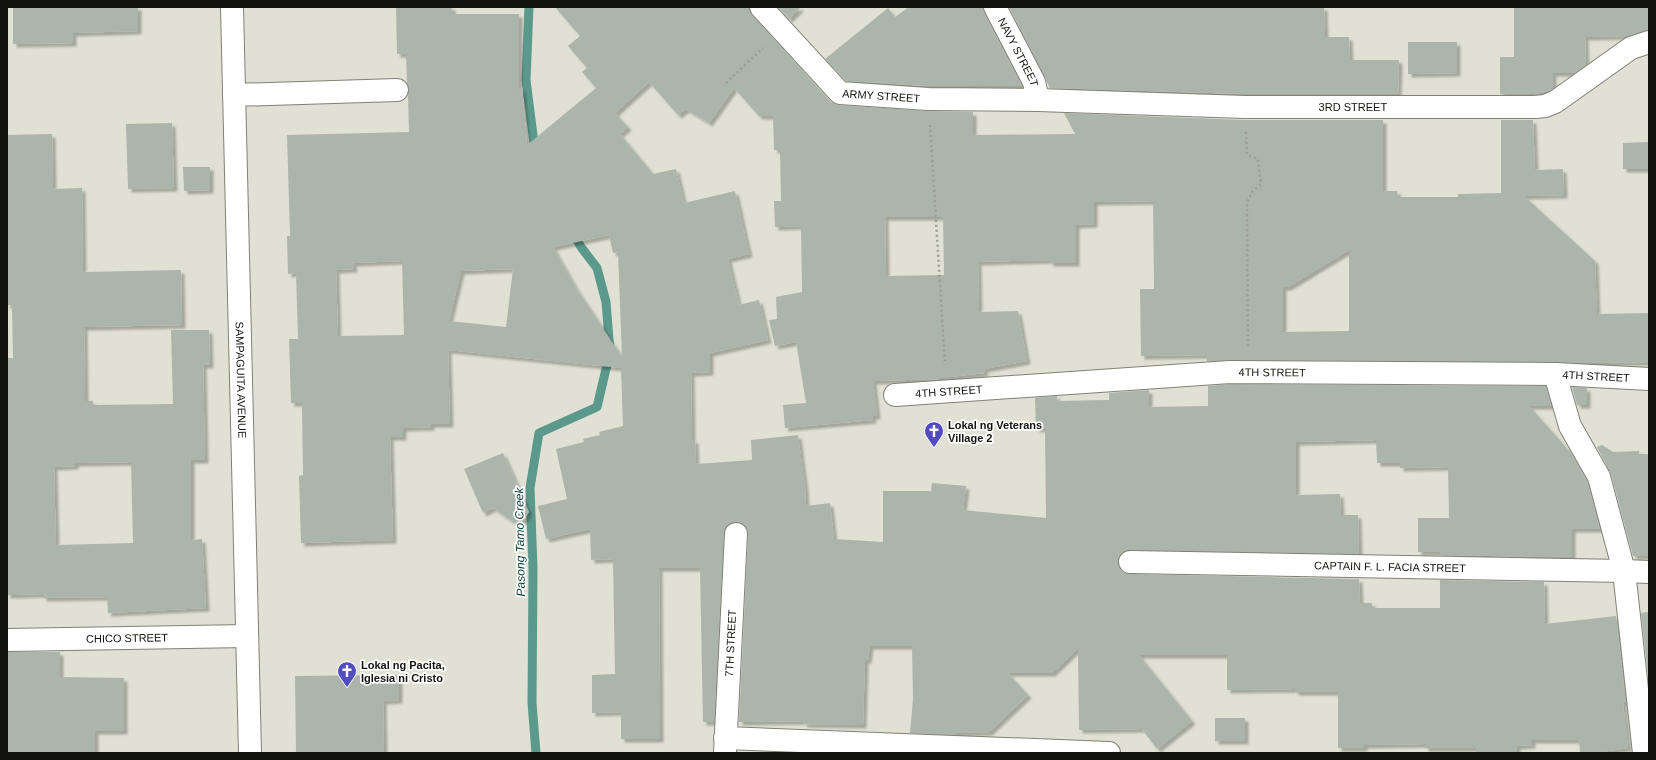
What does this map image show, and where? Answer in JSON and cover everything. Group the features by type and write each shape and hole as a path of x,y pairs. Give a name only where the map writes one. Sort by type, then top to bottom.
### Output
{"street":[{"name":"SAMPAGUITA AVENUE","path":"232,7 250,753"},
{"name":"ARMY STREET","path":"761,7 840,92 928,99 1038,100"},
{"name":"NAVY STREET","path":"995,7 1034,82 1038,100"},
{"name":"3RD STREET","path":"1038,100 1245,107 1545,106 1555,102 1631,48 1649,42"},
{"path":"234,95 397,90"},
{"name":"4TH STREET","path":"895,395 1248,372 1555,374 1649,379"},
{"path":"1555,374 1570,426 1599,477 1624,571 1644,753"},
{"name":"7TH STREET","path":"725,746 736,534"},
{"name":"CAPTAIN F. L. FACIA STREET","path":"1130,562 1649,572"},
{"name":"CHICO STREET","path":"7,640 247,636"},
{"path":"725,746 1109,753"}],"path":[{"path":"726,83 782,30"},
{"path":"928,99 947,392"},
{"path":"1245,107 1247,154 1258,160 1261,184 1249,197 1247,208 1248,372"}],"building":[{"path":"13,7 138,7 138,31 73,33 73,43 13,44"},
{"path":"396,7 452,7 452,14 519,14 519,90 522,87 527,145 596,88 582,72 587,68 568,46 580,36 555,7 749,7 752,15 831,102 839,105 927,111 973,112 973,135 1075,134 1064,113 1245,120 1383,120 1383,191 1397,191 1398,197 1458,197 1458,194 1501,193 1501,120 1533,120 1535,170 1563,169 1564,195 1524,196 1595,261 1597,314 1649,313 1649,362 1207,361 1207,355 1141,356 1140,289 1154,289 1153,201 1094,202 1094,224 1076,225 1076,263 1050,263 1050,260 978,262 979,312 1018,311 1027,361 984,369 985,373 940,379 873,381 877,416 872,416 873,420 785,428 783,405 806,403 796,342 775,346 769,320 777,319 776,297 802,292 801,226 775,227 774,201 781,201 780,150 774,150 773,116 759,116 734,88 709,123 686,109 678,115 649,82 615,113 628,127 620,134 653,174 676,169 684,203 735,191 749,254 728,259 739,305 759,300 768,340 710,353 710,372 691,373 692,440 695,440 696,464 752,460 751,440 798,435 806,506 830,503 834,539 883,542 883,491 931,491 932,483 966,486 963,510 1046,518 1045,428 1036,429 1035,398 1057,396 1057,401 1109,400 1109,393 1149,390 1149,407 1208,406 1208,386 1230,384 1546,386 1551,406 1529,406 1570,452 1587,482 1600,529 1572,529 1572,556 1543,557 1440,555 1440,552 1418,552 1418,518 1449,518 1448,467 1400,468 1400,463 1377,463 1376,440 1296,442 1296,495 1340,494 1341,515 1358,515 1359,554 1130,550 1124,551 1120,555 1118,562 1119,568 1123,572 1130,574 1359,579 1360,603 1372,603 1372,608 1440,608 1440,580 1544,582 1545,624 1616,616 1626,703 1623,703 1628,748 1594,753 1580,753 1579,740 1532,740 1532,745 1517,746 1517,752 1476,752 1476,748 1425,748 1425,744 1364,745 1364,748 1338,748 1338,692 1295,692 1295,689 1227,690 1227,655 1139,655 1192,721 1157,749 1142,729 1079,730 1078,648 1052,673 1008,673 1028,695 989,732 956,733 956,735 910,733 913,699 912,646 870,646 868,660 865,660 863,725 803,724 804,721 739,722 748,535 747,529 743,524 736,522 731,523 726,527 724,533 714,722 703,722 700,568 659,568 660,739 621,739 621,712 592,713 592,675 615,674 613,559 591,560 590,529 546,539 538,506 567,499 556,449 584,442 583,439 600,435 599,432 623,426 621,368 448,350 450,424 431,424 431,427 403,428 403,437 390,437 393,540 301,543 299,476 303,475 302,403 291,403 289,339 298,339 296,273 288,274 287,236 290,236 287,135 409,132 409,89 407,83 406,54 397,54","holes":["885,217 943,217 944,275 886,276","609,235 613,253 618,252 622,357 576,288 553,247","1349,250 1349,331 1283,332 1283,287 1288,287","402,261 404,335 338,336 336,270 354,269 353,263","513,269 506,327 449,321 461,271"]},
{"path":"778,7 801,7 789,19"},
{"path":"909,7 983,7 984,13 1022,86 928,86 846,81 825,59 888,8 895,17"},
{"path":"1009,7 1324,7 1325,37 1349,37 1350,60 1399,60 1398,94 1245,94 1050,88"},
{"path":"1514,7 1649,7 1649,30 1627,36 1585,37 1586,65 1575,73 1553,73 1553,88 1549,91 1534,94 1500,94 1500,57 1514,57"},
{"path":"1408,42 1457,42 1457,73 1408,74"},
{"path":"172,123 174,188 128,189 126,124"},
{"path":"52,134 53,189 82,188 83,272 181,270 182,325 84,327 85,401 93,401 93,405 173,404 171,330 209,330 210,365 203,365 205,460 191,460 191,540 202,539 206,608 108,613 107,597 43,598 43,594 7,595 7,358 13,358 12,305 7,305 7,135","holes":["131,462 133,543 56,545 54,467 75,466 75,463"]},
{"path":"1649,142 1649,169 1623,169 1623,143"},
{"path":"183,167 210,167 210,190 184,191"},
{"path":"1572,387 1587,388 1587,405 1577,405"},
{"path":"1602,445 1613,452 1639,451 1639,454 1649,454 1649,556 1633,556 1611,474 1597,447"},
{"path":"503,453 529,512 519,526 493,508 483,513 464,469"},
{"path":"1649,612 1649,684 1641,613"},
{"path":"7,652 60,652 60,677 124,678 124,731 95,731 95,753 7,753"},
{"path":"399,675 399,700 383,701 384,753 296,753 295,676"},
{"path":"1215,718 1245,718 1245,741 1215,741"}],"waterway":[{"name":"Pasong Tamo Creek","path":"529,7 526,80 535,151"},
{"name":"Pasong Tamo Creek","path":"536,753 532,703 533,568 530,488 539,433 597,407 610,352 606,302 597,268 572,232"}],"place":[{"name":"Lokal ng Veterans Village 2","path":"934,448"},
{"name":"Lokal ng Pacita, Iglesia ni Cristo","path":"347,688"}]}
